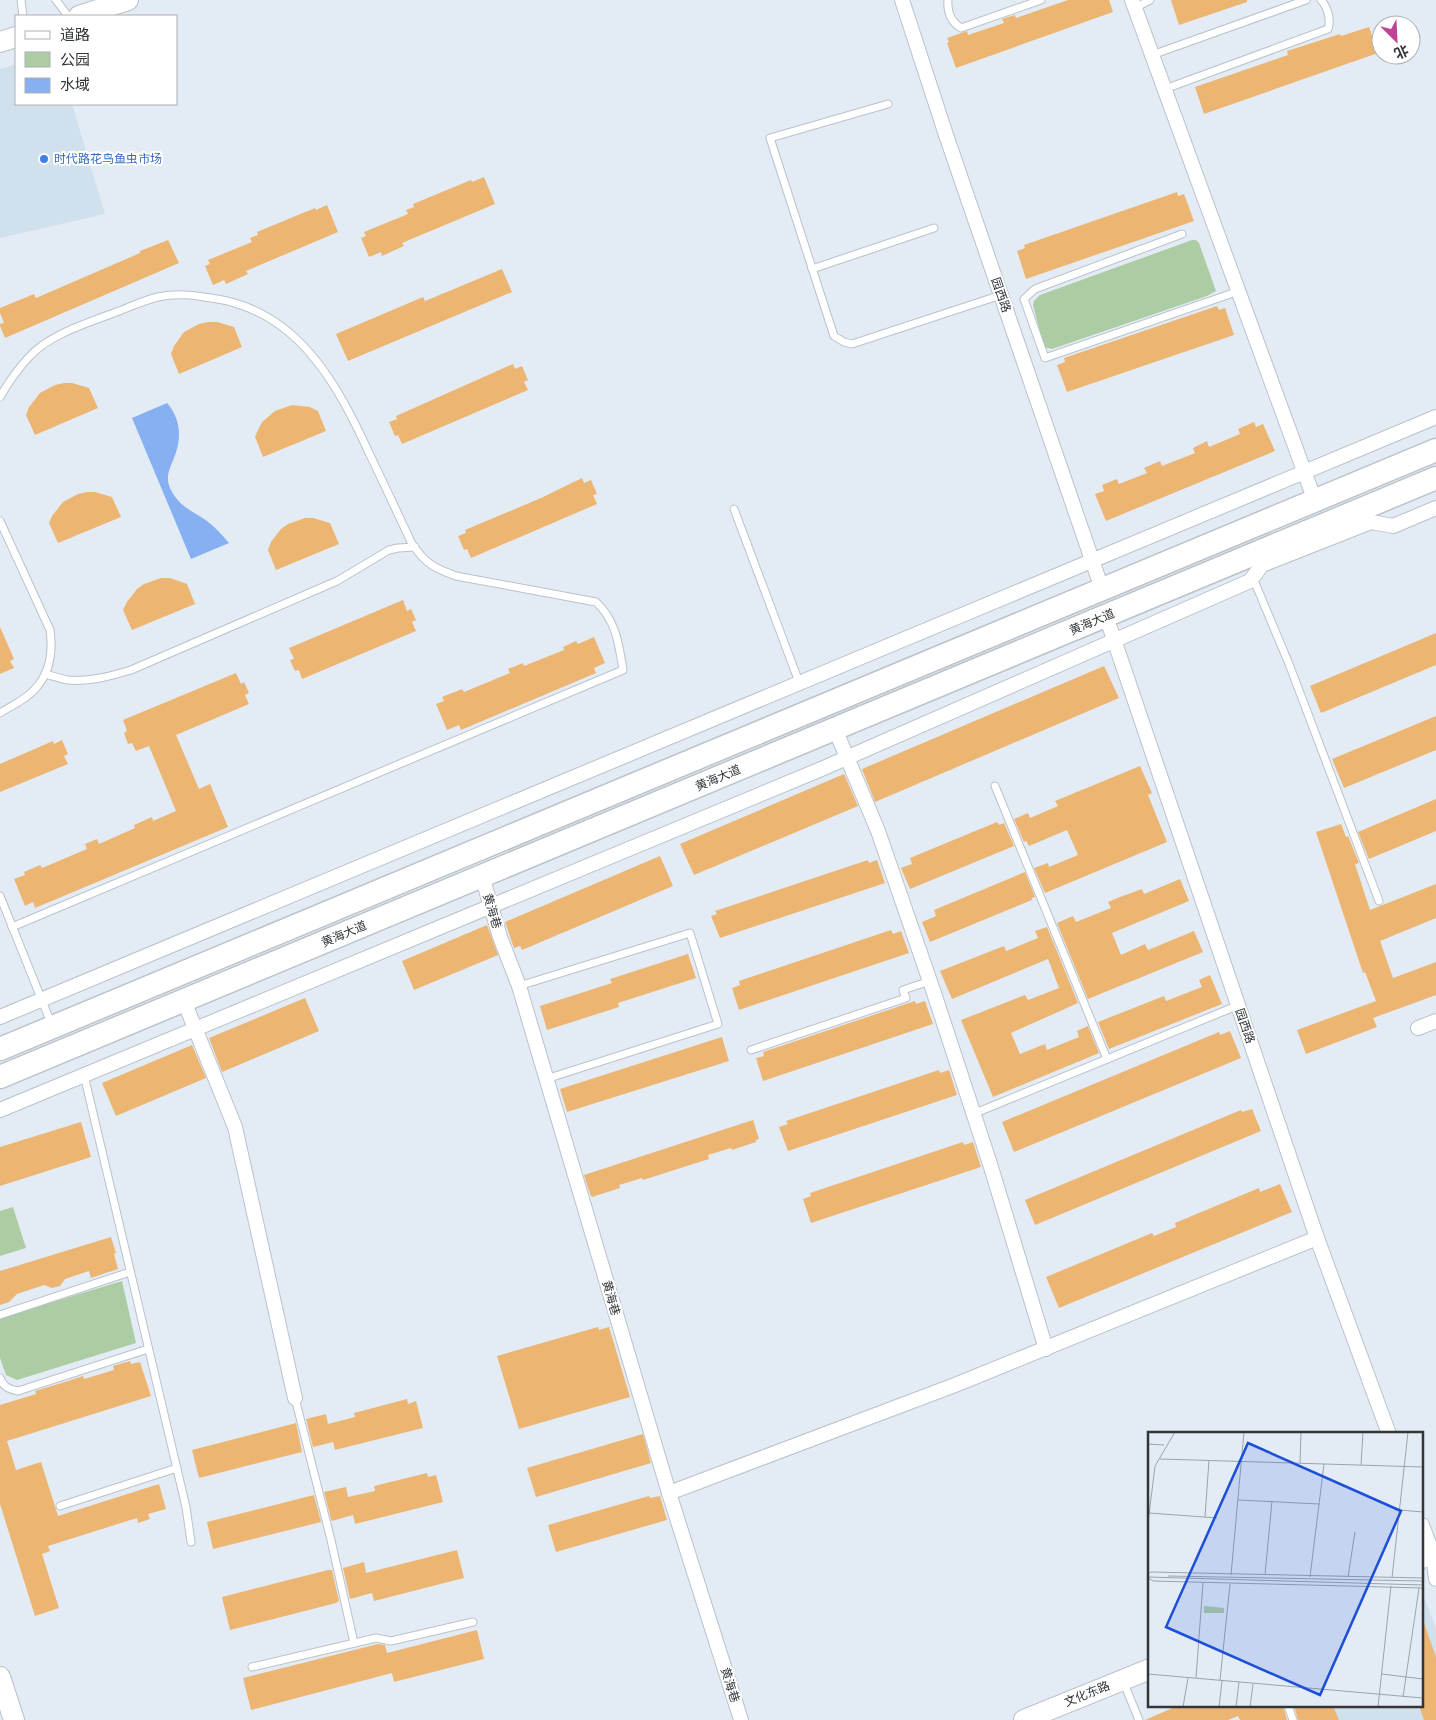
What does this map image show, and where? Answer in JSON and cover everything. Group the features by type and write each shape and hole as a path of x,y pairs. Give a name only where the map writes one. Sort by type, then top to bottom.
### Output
{"main road":[{"path":"0,1049 1436,450"},
{"name":"黄海大道","path":"0,1077 1436,478"}],"street":[{"path":"82,15 128,0"},
{"name":"园西路","path":"902,0 949,145 1102,590"},
{"path":"1134,4 1315,501"},
{"path":"0,42 15,37"},
{"path":"0,1018 1436,417"},
{"path":"0,1110 846,758 1250,581 1262,566 1371,522 1393,526 1436,508"},
{"name":"园西路","path":"1106,616 1317,1238 1388,1432"},
{"path":"835,729 878,830 930,981 974,1114 1046,1349"},
{"name":"黄海巷","path":"482,876 500,937 519,986 669,1492 741,1720"},
{"path":"184,1001 235,1127 295,1398"},
{"path":"1418,1028 1436,1021"},
{"path":"669,1492 956,1385 1317,1238"},
{"path":"1424,1532 1436,1579"},
{"name":"文化东路","path":"1024,1720 1148,1670"},
{"path":"0,1677 14,1720"}],"lane":[{"path":"21,0 23,15"},
{"path":"56,0 67,15"},
{"path":"948,0 950,15 955,25 961,28 1040,0"},
{"path":"1134,4 1150,0"},
{"path":"1152,55 1306,0"},
{"path":"1165,89 1328,29 1330,23 1328,14 1325,4 1321,0"},
{"path":"888,104 770,138 834,336 852,344 1001,294"},
{"path":"812,268 934,228"},
{"path":"1182,234 1028,293 1024,299 1045,358 1238,291"},
{"path":"0,397 29,356 40,346 61,334 141,302 159,297 188,295 224,300 253,308 275,321 295,338 327,373 353,419 420,556 431,566 456,576 596,602 604,609 617,635 623,670 12,927"},
{"path":"734,509 799,682"},
{"path":"0,520 50,630 52,640 46,674 35,690 0,713"},
{"path":"46,674 67,680 88,680 131,670 337,581 389,550 415,547"},
{"path":"1253,578 1289,664 1379,901"},
{"path":"994,786 1107,1059"},
{"path":"0,896 53,1027"},
{"path":"519,986 690,933 718,1024 546,1079"},
{"path":"751,1050 906,998 903,990 930,981"},
{"path":"974,1114 1238,1006"},
{"path":"84,1075 186,1507 191,1542"},
{"path":"0,1315 130,1272"},
{"path":"0,1378 2,1384 10,1390 18,1391 148,1348"},
{"path":"295,1398 331,1540 354,1643"},
{"path":"60,1506 177,1468"},
{"path":"252,1667 376,1638 391,1641 473,1622"},
{"path":"1123,1680 1139,1720"},
{"path":"1289,1708 1293,1720"}],"shaded area":[{"name":"时代路花鸟鱼虫市场","path":"15,64 15,105 72,105 105,214 0,238 0,69"},
{"path":"1424,1597 1436,1628 1436,1720 1299,1720 1295,1708 1424,1708"}],"green space":[{"path":"1196,240 1199,243 1216,291 1207,296 1052,349 1044,347 1033,305 1040,295"},
{"path":"13,1207 26,1248 0,1256 0,1211"},
{"path":"122,1281 136,1343 17,1380 6,1375 0,1358 0,1318"}],"water":[{"path":"167,403 172,409 179,429 177,451 168,476 170,488 181,504 210,523 229,543 191,559 132,418"}],"building":[{"path":"1068,0 1109,0 1113,12 956,68 947,38 967,31 968,35 1004,23 1002,19 1015,15 1016,18"},
{"path":"1171,0 1247,0 1247,2 1179,25"},
{"path":"1369,27 1371,33 1371,55 1204,114 1195,87 1288,55 1287,51 1340,34 1341,36"},
{"path":"484,177 495,204 402,243 404,246 382,256 381,252 369,257 361,238 366,236 364,232 408,214 406,210 414,207 413,204 471,180 472,182"},
{"path":"1177,192 1178,196 1184,194 1194,221 1026,279 1017,251 1025,248 1024,245"},
{"path":"327,205 338,232 246,271 248,274 226,284 224,280 213,285 205,266 210,264 208,260 252,242 250,238 258,235 257,232 315,208 316,210"},
{"path":"168,240 179,263 5,338 0,326 0,324 4,323 0,308 34,294 36,298"},
{"path":"502,269 512,292 348,361 336,334 423,297 425,301"},
{"path":"1217,306 1219,310 1225,308 1234,335 1067,392 1057,365 1065,362 1064,358"},
{"path":"217,322 234,327 242,347 179,374 171,354 174,346 184,332 199,324"},
{"path":"513,364 515,369 522,366 528,380 524,382 528,390 402,444 398,435 395,436 389,422 397,419 396,416"},
{"path":"72,383 89,388 98,408 35,435 26,415 29,407 40,393 55,385"},
{"path":"292,405 310,407 318,411 326,431 263,457 255,437 262,422 275,411"},
{"path":"1254,422 1256,427 1263,424 1275,451 1106,521 1095,494 1104,491 1102,485 1117,479 1119,484 1147,473 1144,468 1160,461 1162,466 1195,453 1193,448 1207,441 1209,447 1240,434 1238,429"},
{"path":"582,478 584,483 591,480 597,494 593,495 597,504 471,558 467,549 464,550 458,536 466,533 465,530 541,498"},
{"path":"95,492 112,497 121,517 58,543 49,523 52,516 63,502 78,494"},
{"path":"305,518 313,518 330,523 339,544 276,570 268,550 271,542 281,529 288,524"},
{"path":"161,578 170,578 187,584 195,604 132,630 123,610 127,602 137,589 144,584"},
{"path":"403,600 407,611 411,609 416,620 412,622 416,631 302,679 299,670 295,671 290,660 294,659 289,648"},
{"path":"0,627 14,659 10,661 14,668 0,674"},
{"path":"1436,633 1436,665 1321,713 1310,686"},
{"path":"594,637 605,663 594,668 596,673 461,730 459,725 447,730 436,704 444,701 442,697 462,689 464,692 510,673 508,669 523,663 524,666 564,650 563,647 576,641 578,644"},
{"path":"1104,666 1119,698 875,802 862,769"},
{"path":"236,673 241,684 244,682 249,693 245,695 249,704 176,735 199,789 210,784 228,827 35,908 33,902 25,906 14,879 25,875 24,872 40,865 42,868 87,849 85,844 97,839 99,844 135,828 134,825 152,817 153,821 176,811 149,746 136,751 132,743 128,744 124,733 127,731 123,720"},
{"path":"1436,716 1436,750 1344,788 1332,759"},
{"path":"62,740 68,754 64,756 68,764 0,792 0,764 53,741 54,744"},
{"path":"1140,766 1152,793 1148,795 1167,842 1045,893 1034,868 1048,863 1049,867 1078,855 1067,830 1029,846 1026,841 1024,842 1014,819 1028,813 1030,818 1058,806 1055,801"},
{"path":"844,774 858,806 694,875 680,844"},
{"path":"1436,799 1436,831 1369,859 1358,832"},
{"path":"997,822 999,825 1004,823 1014,846 910,889 901,868 912,864 910,858"},
{"path":"1341,824 1359,863 1355,864 1370,910 1436,884 1436,918 1380,941 1393,978 1436,962 1436,995 1373,1018 1377,1027 1306,1054 1297,1030 1376,1001 1365,972 1363,973 1316,832"},
{"path":"660,856 673,886 522,950 520,946 514,948 505,922"},
{"path":"868,860 869,863 877,860 885,883 720,938 711,916 717,914 715,911"},
{"path":"1025,872 1035,897 1032,900 930,942 922,922 936,916 934,910"},
{"path":"1180,879 1189,901 1112,933 1121,955 1145,944 1148,950 1194,931 1203,952 1088,999 1057,923 1073,916 1076,922 1111,908 1108,902 1120,897 1142,889 1144,894"},
{"path":"487,925 498,955 414,990 402,961"},
{"path":"1047,927 1078,1003 1011,1033 1020,1054 1045,1044 1047,1050 1079,1037 1077,1031 1088,1026 1099,1053 993,1097 961,1020 1025,995 1028,1000 1059,988 1048,959 952,999 940,971 1004,946 1006,951 1038,938 1035,931"},
{"path":"891,930 893,934 901,931 909,953 739,1010 732,988 740,985 739,981"},
{"path":"688,954 696,978 618,1003 619,1007 547,1030 540,1006 612,983 610,979"},
{"path":"1210,975 1222,1004 1109,1049 1098,1022 1164,996 1166,1001 1202,987 1199,980"},
{"path":"305,998 319,1031 222,1072 209,1038"},
{"path":"915,1001 916,1004 925,1001 933,1024 763,1081 756,1058 764,1056 763,1052"},
{"path":"1230,1031 1241,1058 1014,1152 1002,1122 1219,1032 1220,1035"},
{"path":"722,1037 729,1061 567,1112 560,1089"},
{"path":"192,1045 206,1078 116,1116 102,1083"},
{"path":"939,1070 940,1073 949,1070 957,1095 788,1151 779,1127 788,1124 786,1121"},
{"path":"1252,1109 1261,1131 1035,1225 1025,1200 1241,1110 1242,1112"},
{"path":"753,1120 759,1139 756,1142 708,1155 709,1159 643,1180 642,1178 619,1185 620,1188 592,1197 590,1194 584,1175"},
{"path":"81,1122 91,1157 0,1186 0,1147"},
{"path":"963,1142 964,1145 973,1142 981,1167 811,1223 803,1199 811,1196 810,1193"},
{"path":"1280,1184 1292,1212 1059,1308 1046,1277 1152,1233 1154,1236 1176,1227 1175,1223 1259,1188 1260,1192"},
{"path":"111,1237 118,1269 91,1278 89,1271 65,1279 60,1286 52,1288 44,1285 17,1294 9,1302 0,1305 0,1271"},
{"path":"598,1327 599,1330 609,1327 630,1397 519,1429 497,1356"},
{"path":"130,1361 131,1364 140,1362 151,1396 7,1441 16,1470 41,1462 58,1516 159,1484 166,1509 148,1514 150,1519 138,1523 137,1518 48,1546 50,1551 42,1554 59,1608 35,1616 0,1504 0,1405 36,1394 35,1391 83,1376 84,1379 114,1370 113,1366"},
{"path":"407,1399 408,1404 416,1401 423,1428 335,1450 333,1442 313,1447 306,1419 326,1414 328,1424 355,1417 354,1413"},
{"path":"296,1423 302,1452 199,1478 192,1450"},
{"path":"643,1434 651,1463 536,1497 527,1468"},
{"path":"427,1473 428,1477 436,1475 443,1502 355,1524 353,1515 332,1521 331,1519 324,1492 346,1487 348,1497 375,1491 374,1486"},
{"path":"314,1495 321,1522 213,1549 207,1522"},
{"path":"649,1496 650,1498 660,1496 667,1520 556,1552 548,1525"},
{"path":"457,1550 464,1578 374,1601 372,1593 350,1599 343,1568 364,1562 366,1573"},
{"path":"332,1570 339,1601 336,1603 230,1630 222,1597"},
{"path":"1424,1623 1436,1657 1436,1720 1424,1720 1420,1708 1424,1708"},
{"path":"477,1630 484,1659 394,1682 392,1673 251,1710 243,1678 378,1644 385,1645 387,1653"},
{"path":"1172,1708 1284,1708 1287,1720 1240,1720 1238,1716 1228,1720 1145,1720"},
{"path":"1295,1708 1334,1708 1339,1720 1298,1720"}],"place":[{"name":"时代路花鸟鱼虫市场","path":"44,159"}]}
